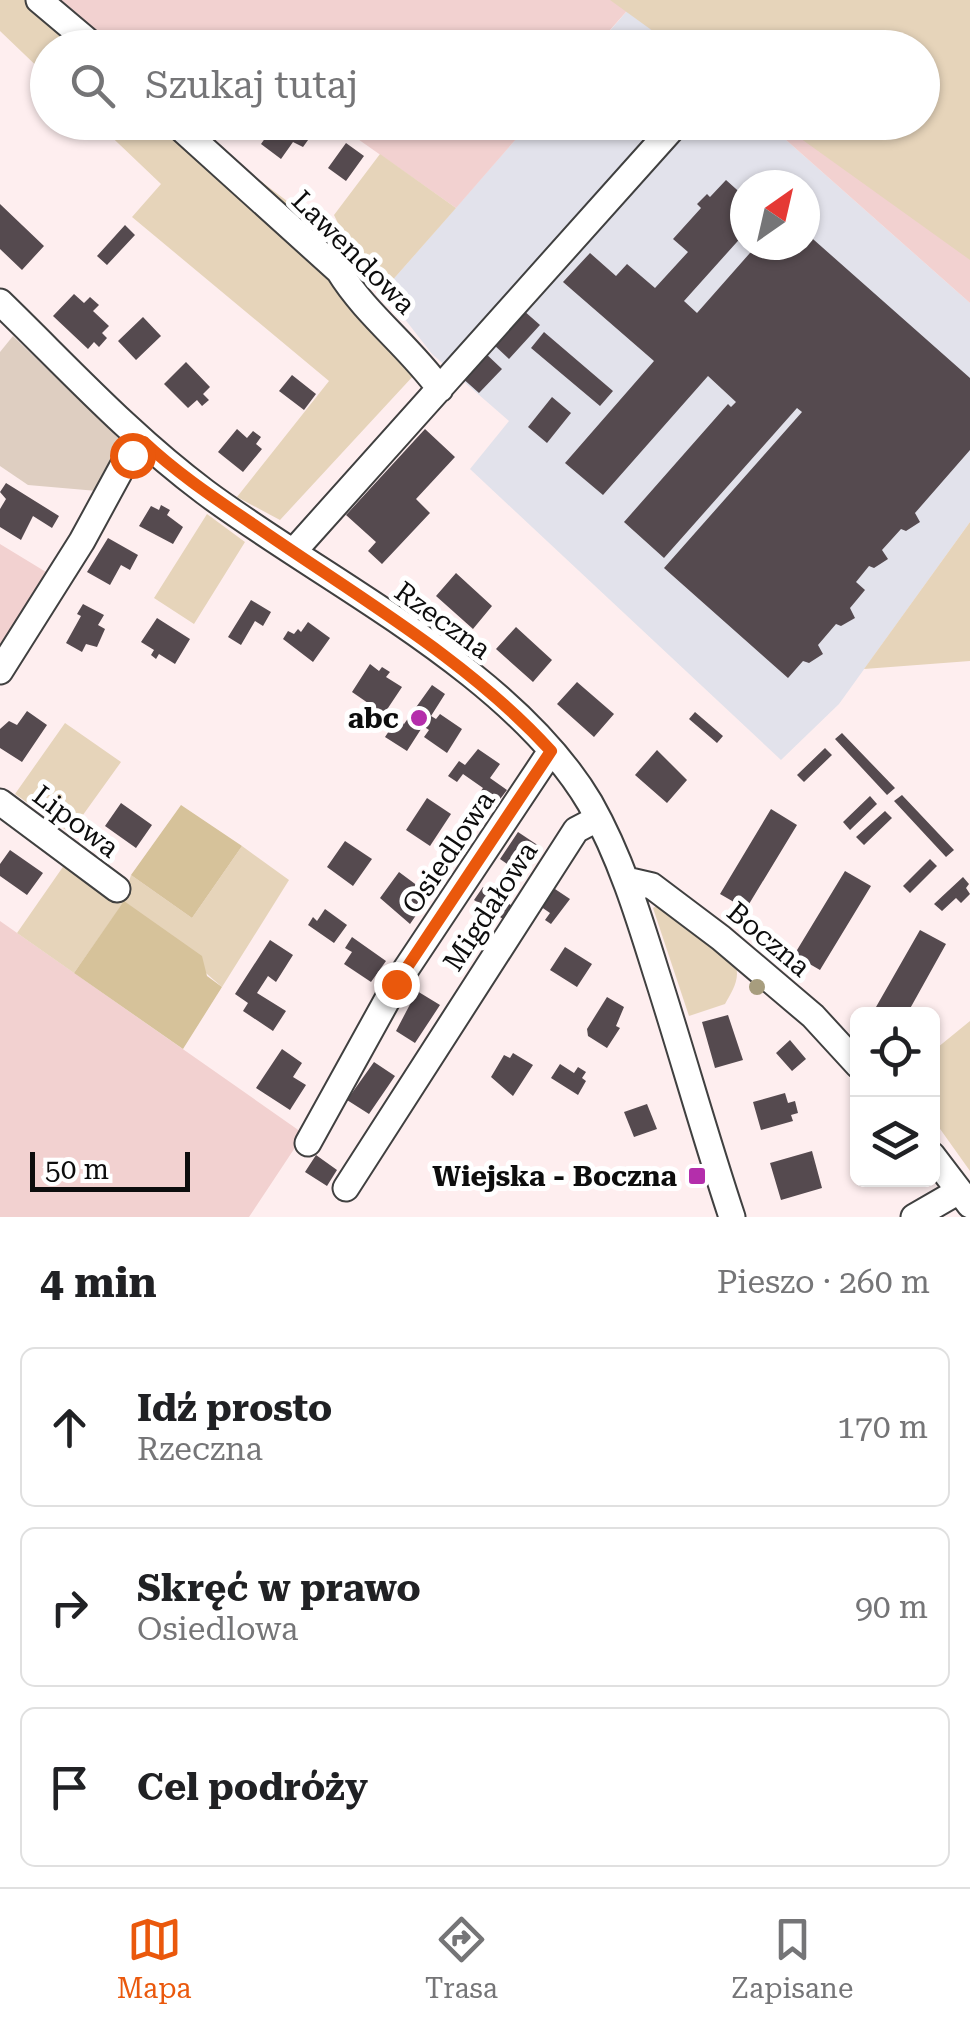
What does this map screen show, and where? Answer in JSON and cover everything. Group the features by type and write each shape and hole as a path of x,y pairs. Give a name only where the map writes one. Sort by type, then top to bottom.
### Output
{"street":[{"path":"40,0 75,30"},
{"name":"Lawendowa","path":"194,140 339,271 352,292 419,359 440,389"},
{"path":"293,552 662,140"},
{"name":"Rzeczna","path":"0,302 144,442 208,494 466,672 551,751 598,819 626,880 732,1217"},
{"path":"0,671 82,540 125,462 144,442"},
{"name":"Osiedlowa","path":"308,1143 396,984 551,751"},
{"name":"Lipowa","path":"0,802 117,889"},
{"name":"Migdałowa","path":"346,1188 566,844 576,830 598,819"},
{"name":"Boczna","path":"626,880 652,886 722,938 813,1016 850,1056"},
{"path":"914,1217 965,1198 940,1165"}],"shaded area":[{"path":"0,0 32,0 73,30 30,30 30,60 0,31"},
{"path":"32,0 970,0 970,303 786,140 940,140 940,30 804,30 633,4 610,30 73,30"},
{"path":"610,0 970,0 970,260 803,140 940,140 940,30 651,30"},
{"path":"633,4 663,30 611,30"},
{"path":"115,140 207,140 324,229 337,277 415,374 280,520 237,497 329,381 132,217 161,184"},
{"path":"359,140 515,140 456,208"},
{"path":"515,140 786,140 970,303 970,522 839,704 781,760 470,469 509,421 432,354 383,291"},
{"path":"380,154 456,208 383,291 355,258 334,215"},
{"path":"13,336 122,442 97,491 28,485 0,466 0,352"},
{"path":"207,514 245,542 194,624 154,598"},
{"path":"970,522 970,661 864,669"},
{"path":"0,544 46,572 0,646"},
{"path":"65,723 121,762 70,833 15,794"},
{"path":"181,805 242,846 192,918 131,875"},
{"path":"242,846 289,880 222,987 124,902 74,973 17,933 67,861 123,901 131,875 192,918"},
{"path":"124,901 202,956 207,976 222,987 183,1049 74,973"},
{"path":"664,901 715,940 731,958 737,977 725,1004 689,1016 653,908"},
{"path":"0,921 304,1134 249,1217 0,1217"},
{"path":"970,1021 970,1171 940,1129 940,1045"}],"building":[{"path":"264,140 308,140 303,147 293,142 281,159 261,144"},
{"path":"346,143 364,156 346,181 328,168"},
{"path":"726,180 730,184 730,250 684,301 697,313 744,260 820,260 820,245 970,378 970,450 915,513 920,522 906,531 901,529 882,550 888,559 874,568 869,566 856,582 865,590 850,608 855,618 841,626 836,624 818,645 823,654 809,663 803,661 788,678 664,568 802,412 797,408 664,558 624,522 728,404 731,407 736,402 708,376 603,495 565,463 654,361 563,282 590,253 616,276 627,264 655,288 688,252 673,239 701,208 697,204 707,194 710,197"},
{"path":"0,204 44,246 22,270 0,249"},
{"path":"125,225 135,235 107,265 97,256"},
{"path":"74,294 84,303 90,297 99,305 93,311 109,326 102,333 107,338 99,347 94,342 88,349 53,316"},
{"path":"523,310 540,325 509,359 492,343"},
{"path":"143,317 161,336 136,360 118,341"},
{"path":"544,332 613,391 600,406 531,348"},
{"path":"483,351 502,369 479,393 460,376"},
{"path":"186,362 210,387 203,394 209,400 202,406 197,400 188,408 164,384"},
{"path":"292,375 316,394 304,410 279,391"},
{"path":"552,397 571,413 547,443 528,427"},
{"path":"237,429 247,438 253,431 261,437 256,444 262,449 243,472 218,452"},
{"path":"425,429 455,457 416,499 430,513 382,564 368,551 376,542 346,515"},
{"path":"6,483 59,516 52,528 33,516 21,540 0,527 0,509 6,499 0,492"},
{"path":"161,505 183,527 173,544 139,526 151,506 159,510"},
{"path":"108,538 138,555 130,570 121,565 110,585 87,572"},
{"path":"456,573 492,606 473,629 436,596"},
{"path":"251,600 271,612 263,626 255,621 241,645 228,637"},
{"path":"83,604 104,615 98,625 105,629 97,647 86,644 82,652 66,643"},
{"path":"157,618 190,639 175,664 159,654 156,659 151,655 154,650 141,642"},
{"path":"308,622 330,638 313,662 283,639 288,631 301,632"},
{"path":"516,627 552,660 533,682 496,649"},
{"path":"370,664 379,671 382,667 390,672 386,677 402,687 384,714 352,692"},
{"path":"577,682 614,714 594,737 557,704"},
{"name":"abc","path":"432,685 445,694 431,716 436,719 440,714 462,729 447,753 424,737 429,730 423,726 407,751 385,737 397,719 404,724"},
{"path":"27,711 47,725 22,762 0,748 0,729 9,721 17,725"},
{"path":"695,712 723,736 717,743 689,719"},
{"path":"842,733 895,788 887,795 835,739"},
{"path":"825,748 832,755 804,782 797,775"},
{"path":"478,749 500,764 490,778 507,790 494,807 478,795 483,788 463,774 457,782 448,776 459,761 465,765"},
{"path":"657,750 687,780 667,803 635,775"},
{"path":"902,795 954,850 946,857 894,801"},
{"path":"870,796 877,804 850,830 843,822"},
{"path":"427,798 451,814 430,846 406,830"},
{"path":"121,803 152,825 136,848 105,826"},
{"path":"771,809 797,825 746,909 720,894"},
{"path":"885,811 892,818 864,845 856,837"},
{"path":"518,832 542,848 523,875 500,859"},
{"path":"345,841 372,859 353,886 327,867"},
{"path":"10,850 43,873 27,895 0,876 0,864"},
{"path":"930,859 937,866 910,893 903,886"},
{"path":"845,871 871,886 820,970 794,955"},
{"path":"399,872 430,895 410,924 380,898"},
{"path":"963,877 970,894 961,903 956,898 942,911 934,904"},
{"path":"549,885 570,899 551,924 545,920 550,913 537,904"},
{"path":"483,887 514,907 506,921 474,900"},
{"path":"325,909 347,925 334,943 308,925 313,917 317,921"},
{"path":"920,930 946,944 911,1007 876,1007"},
{"path":"352,937 386,961 371,982 344,964 352,952 345,948"},
{"path":"270,940 293,955 276,982 268,976 257,993 286,1011 273,1031 243,1011 248,1003 235,994"},
{"path":"565,947 592,964 577,987 550,970"},
{"path":"417,991 440,1005 415,1043 396,1031"},
{"path":"607,997 624,1007 616,1026 620,1028 607,1048 588,1036 587,1029"},
{"path":"728,1015 743,1060 715,1068 702,1022"},
{"path":"790,1040 806,1059 792,1071 776,1053"},
{"path":"282,1049 302,1063 293,1077 306,1085 290,1110 256,1088"},
{"path":"513,1053 533,1065 513,1096 491,1077 504,1055 510,1058"},
{"path":"374,1062 395,1076 369,1114 347,1100"},
{"path":"560,1064 574,1073 578,1067 586,1072 578,1095 551,1078"},
{"path":"785,1093 788,1103 795,1101 798,1113 791,1115 793,1121 761,1130 753,1102"},
{"path":"647,1104 657,1129 634,1137 624,1112"},
{"path":"812,1151 822,1188 781,1200 770,1163"},
{"path":"316,1155 337,1170 327,1186 305,1172"}],"place":[{"name":"abc","path":"419,718"},
{"name":"Wiejska - Boczna","path":"697,1176"}],"route":[{"path":"132,455 144,442 208,494 466,672 551,751 396,984"}]}
